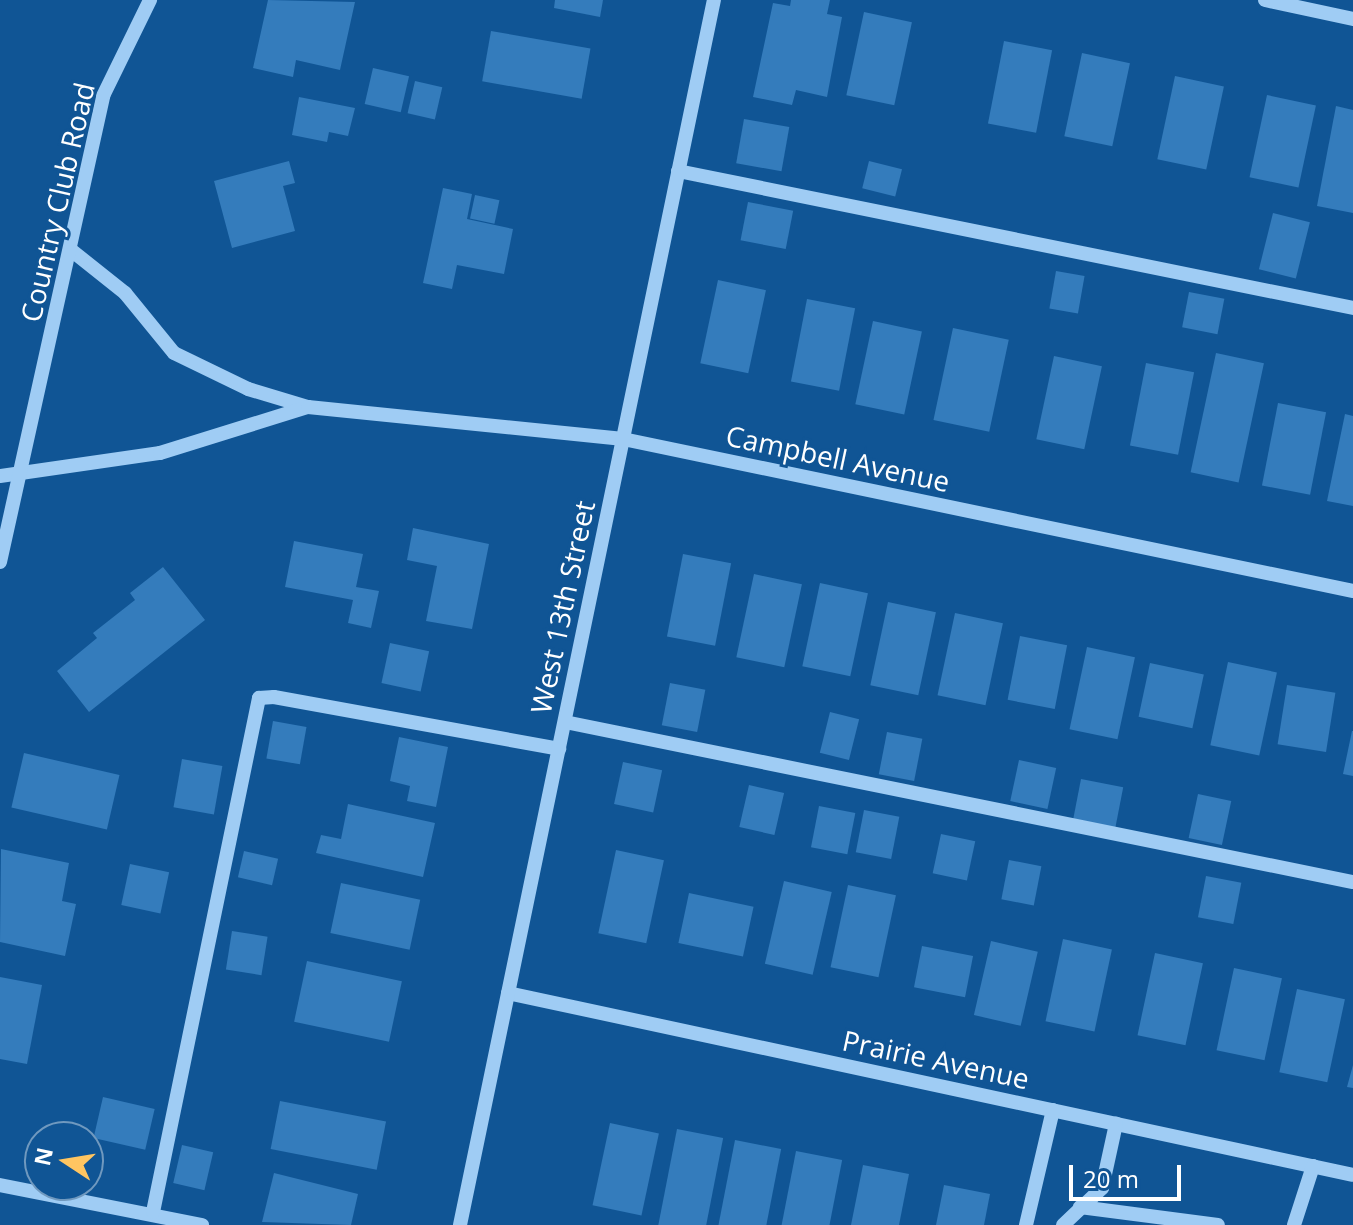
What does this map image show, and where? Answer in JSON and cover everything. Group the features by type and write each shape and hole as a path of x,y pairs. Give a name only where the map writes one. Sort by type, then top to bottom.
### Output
{"street":[{"name":"Country Club Road","path":"0,562 23,476 103,96 150,0"},
{"name":"West 13th Street","path":"460,1225 714,0"},
{"path":"1265,0 1353,19"},
{"path":"678,171 1353,308"},
{"name":"Campbell Avenue","path":"71,250 125,293 174,353 248,389 308,407 623,439 1353,591"},
{"name":"Campbell Avenue","path":"0,476 23,476 160,453 308,407"},
{"path":"153,1212 259,698 274,697 559,749"},
{"path":"565,722 1353,882"},
{"name":"Prairie Avenue","path":"508,993 1353,1175"},
{"path":"1026,1225 1053,1110"},
{"path":"1063,1225 1102,1188 1116,1124"},
{"path":"1294,1225 1313,1166"},
{"path":"0,1185 153,1212 202,1225"},
{"path":"1080,1207 1218,1225"}],"building":[{"path":"268,0 355,2 340,70 296,60 293,77 253,68"},
{"path":"555,0 603,0 600,17 554,8"},
{"path":"791,0 830,0 827,14 842,17 827,97 796,90 792,105 753,97 773,3 790,6"},
{"path":"864,12 912,22 894,105 846,95"},
{"path":"491,31 590,49 582,99 482,81"},
{"path":"1004,41 1052,50 1036,133 988,123"},
{"path":"1082,53 1130,63 1112,146 1064,136"},
{"path":"373,68 409,76 401,112 365,104"},
{"path":"1175,76 1224,86 1206,170 1157,159"},
{"path":"415,81 442,87 435,119 408,113"},
{"path":"1267,95 1316,105 1298,188 1250,177"},
{"path":"299,97 355,108 348,136 329,132 327,142 292,135"},
{"path":"1336,106 1353,110 1353,213 1317,206"},
{"path":"744,119 789,127 781,171 736,163"},
{"path":"289,161 295,183 283,186 295,231 232,248 214,181"},
{"path":"869,161 902,169 895,196 862,188"},
{"path":"443,188 472,194 467,219 513,229 504,274 457,265 452,289 423,283"},
{"path":"475,195 499,200 494,224 470,218"},
{"path":"748,202 793,211 786,249 741,240"},
{"path":"1273,213 1310,222 1296,278 1259,269"},
{"path":"1056,271 1085,276 1078,313 1049,308"},
{"path":"718,280 766,290 748,373 700,363"},
{"path":"1189,292 1224,299 1217,334 1182,327"},
{"path":"807,299 855,308 839,391 791,381"},
{"path":"873,321 922,331 904,415 855,404"},
{"path":"953,328 1009,340 989,432 933,420"},
{"path":"1216,353 1264,363 1239,483 1191,472"},
{"path":"1054,356 1102,366 1084,449 1036,439"},
{"path":"1146,363 1194,372 1178,455 1130,445"},
{"path":"1278,403 1326,412 1310,495 1262,485"},
{"path":"1345,414 1353,416 1353,506 1327,501"},
{"path":"413,528 489,544 472,629 426,621 437,566 407,560"},
{"path":"294,541 363,554 356,587 379,591 371,628 348,623 353,600 285,587"},
{"path":"683,554 731,563 715,646 667,636"},
{"path":"163,567 205,620 89,712 57,671 97,638 93,633 135,600 130,593"},
{"path":"754,574 802,584 784,667 736,657"},
{"path":"820,583 868,593 850,676 802,666"},
{"path":"888,602 936,612 918,695 870,685"},
{"path":"955,613 1003,623 985,705 938,695"},
{"path":"1020,636 1067,645 1055,709 1008,700"},
{"path":"390,643 429,651 421,691 381,683"},
{"path":"1087,647 1135,657 1117,739 1070,729"},
{"path":"1228,662 1277,672 1259,756 1210,745"},
{"path":"1150,663 1204,674 1192,728 1139,717"},
{"path":"670,683 705,690 697,732 662,725"},
{"path":"1287,685 1335,693 1326,752 1278,744"},
{"path":"830,712 859,719 849,760 820,753"},
{"path":"273,721 306,727 300,764 266,758"},
{"path":"1353,731 1353,776 1343,774"},
{"path":"887,732 922,739 914,781 879,774"},
{"path":"399,737 448,747 436,807 407,801 410,786 390,781"},
{"path":"24,753 119,775 107,830 11,808"},
{"path":"182,759 222,766 214,814 173,807"},
{"path":"1019,760 1056,768 1047,809 1010,801"},
{"path":"623,762 662,770 653,812 614,804"},
{"path":"1081,779 1123,787 1115,827 1073,819"},
{"path":"749,785 784,793 774,835 739,827"},
{"path":"1198,794 1231,801 1222,845 1189,838"},
{"path":"348,804 435,823 423,877 316,853 321,835 341,839"},
{"path":"819,806 855,813 847,854 811,847"},
{"path":"864,810 899,817 891,859 856,852"},
{"path":"941,834 975,841 967,880 933,873"},
{"path":"1,849 69,863 62,901 76,904 65,956 0,942"},
{"path":"616,850 664,860 646,943 598,933"},
{"path":"244,851 278,859 272,885 238,877"},
{"path":"1009,860 1041,866 1034,906 1001,899"},
{"path":"130,864 169,872 160,913 121,905"},
{"path":"1206,876 1241,883 1233,924 1198,917"},
{"path":"784,881 832,892 813,975 765,964"},
{"path":"341,883 420,900 410,950 330,933"},
{"path":"848,885 896,895 878,977 831,967"},
{"path":"689,893 754,907 743,957 678,943"},
{"path":"232,931 268,937 261,975 226,970"},
{"path":"1063,939 1112,949 1094,1032 1046,1021"},
{"path":"991,941 1038,952 1021,1026 974,1015"},
{"path":"922,946 973,956 965,997 914,987"},
{"path":"1155,953 1203,963 1185,1045 1138,1035"},
{"path":"307,961 402,981 389,1042 294,1022"},
{"path":"1234,968 1282,978 1264,1060 1217,1050"},
{"path":"0,977 42,985 27,1064 0,1059"},
{"path":"1297,989 1345,999 1327,1082 1279,1072"},
{"path":"1353,1065 1353,1088 1347,1087"},
{"path":"103,1097 155,1109 145,1150 104,1140 104,1121 97,1121"},
{"path":"280,1101 386,1122 377,1170 271,1149"},
{"path":"610,1123 659,1133 641,1216 593,1205"},
{"path":"677,1129 723,1138 706,1225 658,1225"},
{"path":"735,1140 781,1149 766,1225 718,1225"},
{"path":"182,1145 213,1152 204,1190 173,1183"},
{"path":"796,1151 842,1160 829,1225 782,1225"},
{"path":"863,1165 909,1174 899,1225 851,1225"},
{"path":"274,1173 358,1194 351,1225 262,1222"},
{"path":"944,1185 990,1194 984,1225 936,1225"}]}
